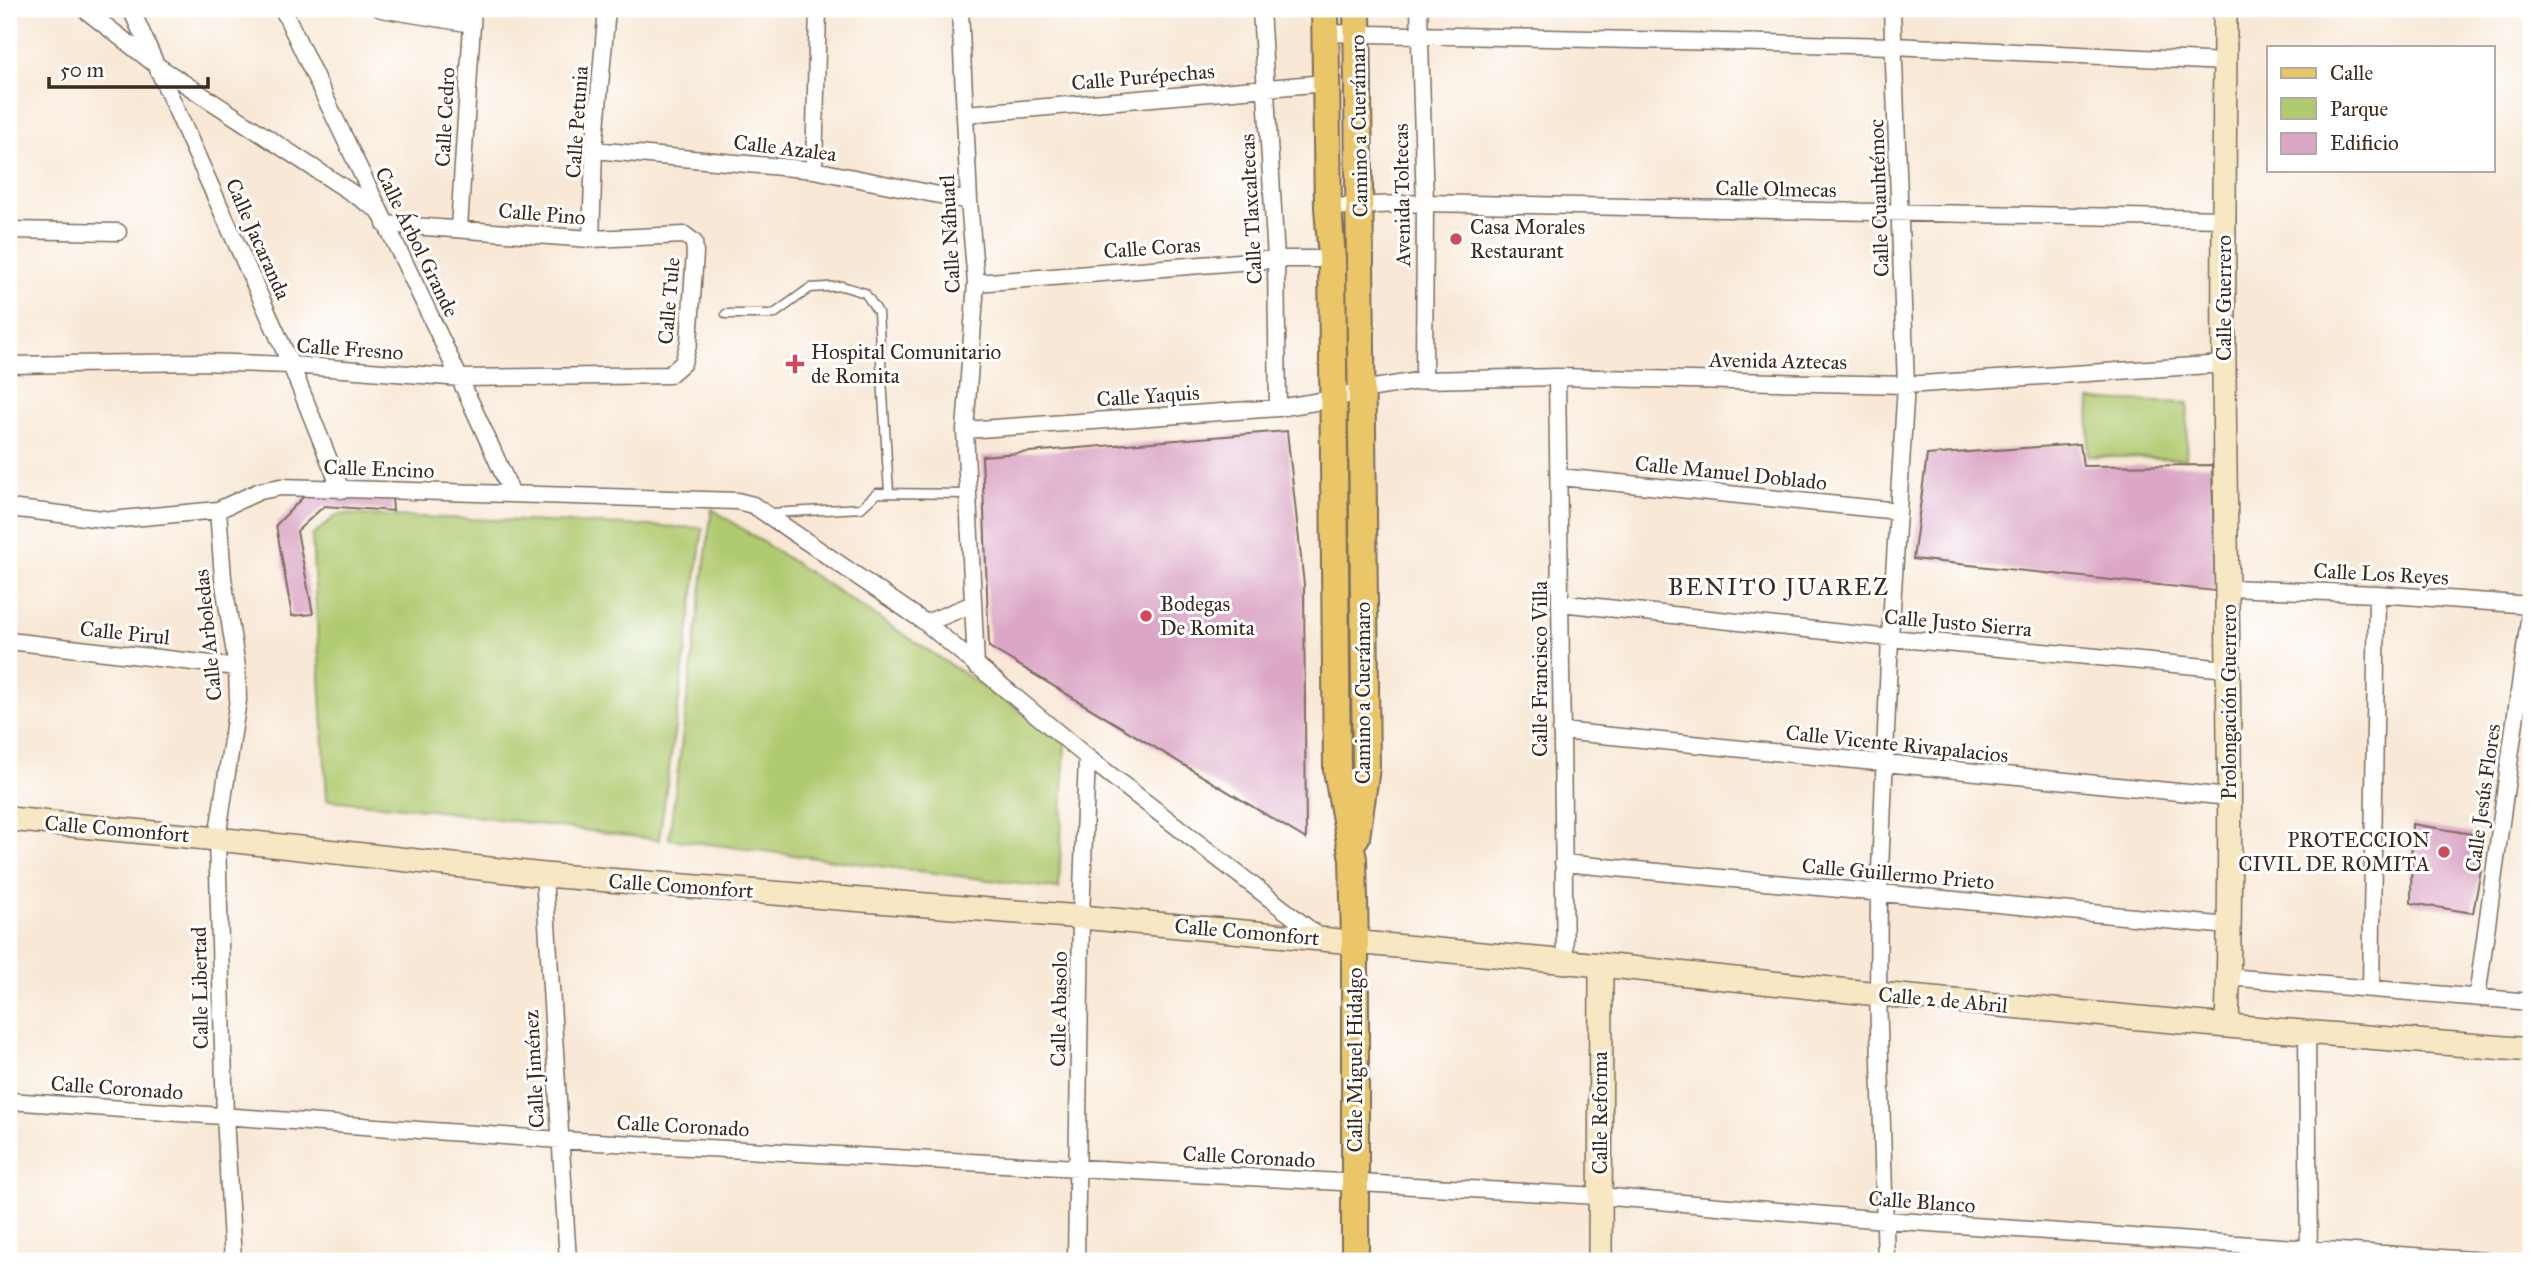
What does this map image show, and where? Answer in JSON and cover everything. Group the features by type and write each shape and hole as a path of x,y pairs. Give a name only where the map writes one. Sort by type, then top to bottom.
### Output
{"main road":[{"name":"Camino a Cuerámaro","path":"1353,859 1366,768 1357,9"},
{"name":"Camino a Cuerámaro","path":"1325,21 1328,207 1332,259 1337,770 1353,859"},
{"name":"Calle Miguel Hidalgo","path":"1353,859 1355,1261"}],"street":[{"path":"84,9 156,65 381,217"},
{"name":"Calle Jacaranda","path":"131,9 291,365 341,490"},
{"name":"Calle Árbol Grande","path":"283,9 381,217 461,378 512,494"},
{"path":"381,9 472,16"},
{"name":"Calle Petunia","path":"592,239 594,150 607,9"},
{"path":"814,170 818,9"},
{"name":"Calle Náhuatl","path":"960,9 969,201 976,283 965,430 976,666"},
{"name":"Calle Tlaxcaltecas","path":"1261,9 1276,259 1278,408"},
{"name":"Avenida Toltecas","path":"1419,9 1425,203 1424,380"},
{"name":"Calle Cuauhtémoc","path":"1886,1261 1878,994 1879,894 1889,638 1906,385 1892,9"},
{"name":"Calle Guerrero","path":"2225,9 2224,364 2228,588"},
{"name":"Calle Cedro","path":"460,228 472,16"},
{"path":"1325,21 1358,35 1894,46 2225,62"},
{"name":"Calle Purépechas","path":"966,114 1325,83"},
{"name":"Calle Azalea","path":"594,150 814,170 969,201"},
{"name":"Calle Olmecas","path":"1328,207 1425,203 2224,219"},
{"name":"Calle Pino","path":"381,217 460,228 592,239 685,235 694,242"},
{"path":"9,230 118,232"},
{"name":"Calle Tule","path":"683,363 689,342 694,242"},
{"name":"Calle Coras","path":"976,283 1276,259 1332,259"},
{"name":"Calle Fresno","path":"9,365 200,362 291,365 461,378 669,375 683,363"},
{"name":"Avenida Aztecas","path":"1333,399 1362,390 1424,380 1557,377 1906,385 2224,364"},
{"name":"Calle Francisco Villa","path":"1557,377 1564,962"},
{"name":"Calle Yaquis","path":"965,430 1278,408 1333,399"},
{"name":"Calle Manuel Doblado","path":"1560,477 1898,511"},
{"name":"Calle Encino","path":"9,508 111,520 218,510 260,491 281,487 737,501 760,509"},
{"path":"760,509 926,623 1087,757 1322,939"},
{"name":"Calle Arboledas","path":"217,839 238,700 237,667 223,578 218,510"},
{"name":"Calle Los Reyes","path":"2228,588 2377,594 2531,605"},
{"name":"Prolongación Guerrero","path":"2227,1026 2228,588"},
{"path":"2371,988 2377,594"},
{"name":"Calle Justo Sierra","path":"1560,603 1889,638 2228,669"},
{"path":"926,623 973,604"},
{"name":"Calle Jesús Flores","path":"2477,997 2531,605"},
{"name":"Calle Pirul","path":"9,641 237,667"},
{"name":"Calle Vicente Rivapalacios","path":"1561,731 2229,797"},
{"name":"Calle Abasolo","path":"1076,1261 1087,757"},
{"name":"Calle Comonfort","path":"9,819 544,875 1082,917 1355,942"},
{"name":"Calle Libertad","path":"217,839 225,1116 233,1261"},
{"name":"Calle Guillermo Prieto","path":"1563,863 2229,926"},
{"name":"Calle Jiménez","path":"544,875 568,1261"},
{"name":"Calle 2 de Abril","path":"1355,942 1878,994 2531,1050"},
{"name":"Calle Reforma","path":"1600,1261 1601,965"},
{"path":"2228,977 2531,1002"},
{"path":"2307,1031 2309,1256"},
{"name":"Calle Coronado","path":"9,1101 560,1140 1355,1184"},
{"name":"Calle Blanco","path":"1355,1184 1599,1196 2309,1256 2486,1261"}],"lane":[{"path":"726,314 774,314 810,288 842,286 865,293 877,312 889,493"},
{"name":"Calle Encino","path":"760,509 861,508 877,493 968,494"}],"green space":[{"path":"2090,400 2188,403 2186,459 2088,456"},
{"path":"712,509 1065,740 1059,889 669,839"},
{"path":"338,514 703,528 659,840 415,808 327,800 312,536"}],"building":[{"name":"Bodegas De Romita","path":"1287,431 1304,585 1306,839 989,647 982,456"},
{"path":"2080,444 2083,466 2212,465 2215,591 1913,559 1927,455"},
{"path":"307,493 392,495 393,511 324,506 297,531 313,614 292,616 276,525"},
{"name":"PROTECCION CIVIL DE ROMITA","path":"2412,824 2472,834 2481,870 2473,913 2411,903"}],"place":[{"name":"Casa Morales Restaurant","path":"1456,239"},
{"name":"Hospital Comunitario de Romita","path":"795,364"},
{"name":"Bodegas De Romita","path":"1146,616"},
{"name":"PROTECCION CIVIL DE ROMITA","path":"2444,852"}],"district":[{"name":"BENITO JUAREZ","path":"1779,587"}]}
